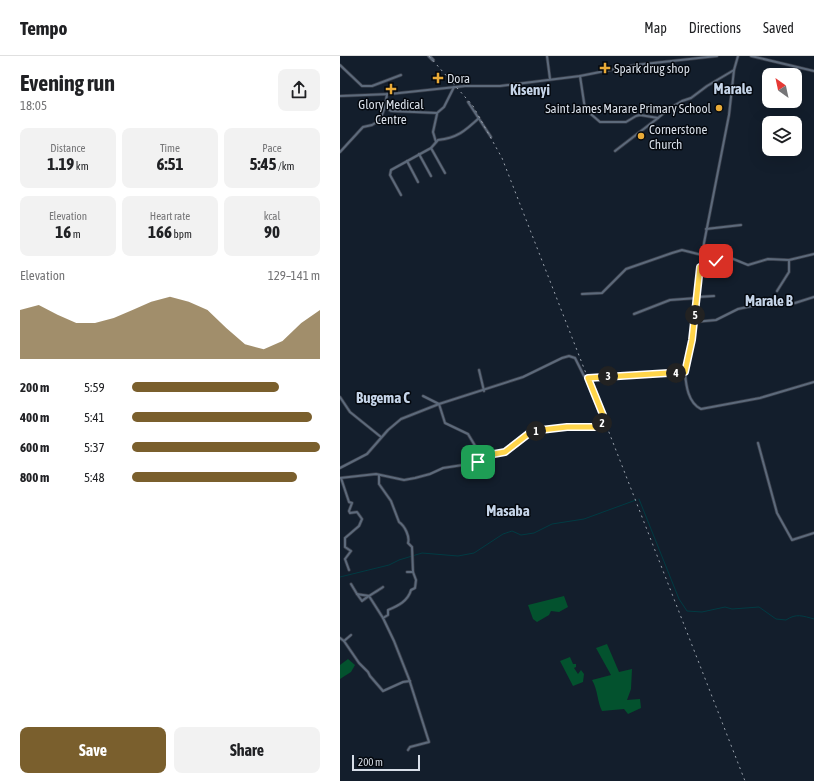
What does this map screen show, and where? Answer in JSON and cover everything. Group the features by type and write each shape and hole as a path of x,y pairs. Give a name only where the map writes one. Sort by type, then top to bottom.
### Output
{"main road":[{"path":"429,56 433,60"}],"street":[{"path":"547,56 550,79"},
{"path":"340,96 454,87 500,86 580,76 635,65 716,56"},
{"path":"738,56 734,70 729,115 706,229 700,267 692,344 685,372 688,394 694,404 701,410 760,398 814,382"},
{"path":"750,56 814,71"},
{"path":"340,65 362,86 372,86 401,74"},
{"path":"615,151 670,108 691,98 707,86 734,70"},
{"path":"580,76 583,106 600,122 626,122 640,115 658,118"},
{"path":"436,142 433,132 437,114 444,107 454,87"},
{"path":"340,152 363,127 372,125 380,120 385,107 387,93"},
{"path":"468,102 491,137"},
{"path":"385,107 391,112 437,114"},
{"path":"401,195 390,173 391,170 431,148 436,142 457,136 479,118"},
{"path":"431,148 445,173"},
{"path":"419,154 431,176"},
{"path":"407,161 418,182"},
{"path":"706,229 741,225"},
{"path":"582,294 602,293 626,269 672,253 682,250 702,254"},
{"path":"700,267 707,266 726,256 748,265 768,259 789,260 814,254"},
{"path":"777,291 789,272 789,260"},
{"path":"634,314 670,300 714,296"},
{"path":"694,322 716,320 738,309 766,303 795,303 814,297"},
{"path":"340,468 364,456 381,437 401,419 439,404 484,391 523,377 562,358 570,356 575,358 584,376 588,378 603,415 601,424 596,427 567,427 534,431 505,452 494,454 476,463 443,468 430,474 405,480 379,474 340,478 348,502 352,503 349,511 350,513 357,512 362,519 359,526 344,538 345,547 351,551 345,559 349,570"},
{"path":"479,370 484,391"},
{"path":"588,378 685,372"},
{"path":"423,396 439,404 445,423 468,434 483,459"},
{"path":"340,398 350,412 381,437"},
{"path":"758,443 777,513 792,540 814,533"},
{"path":"379,474 379,484 388,496 399,522 402,524 408,535 408,543 412,547 413,572 416,583 415,588 411,590 410,597 403,603 388,610 388,615 383,618"},
{"path":"407,572 413,572"},
{"path":"351,584 361,601 383,587"},
{"path":"357,594 368,596 374,602 394,641 410,681 429,742 408,750"},
{"path":"344,641 351,635"},
{"path":"340,638 344,641 356,660 383,691 403,682 410,681"}],"green space":[{"path":"564,596 568,607 559,612 551,611 549,615 537,622 533,619 528,605"},
{"path":"607,644 619,672 632,669 631,689 627,700 640,699 641,708 628,714 624,709 602,711 592,680 611,675 596,648"},
{"path":"570,657 573,664 576,664 576,667 574,668 578,674 581,670 584,674 583,682 573,686 560,661"},
{"path":"348,659 355,665 351,672 340,679 340,665"}],"waterway":[{"path":"639,499 679,599 687,611 702,612 725,607 732,609 759,607 776,619 786,620 793,616 814,619"},
{"path":"340,577 389,565 399,560 422,553 458,556 474,553 503,534 512,531 521,535 534,533 552,524 584,519 636,500"}],"railway":[{"path":"429,56 473,106 502,158 745,781"}],"place":[{"name":"Spark drug shop","path":"605,68"},
{"name":"Dora","path":"438,78"},
{"name":"Glory Medical Centre","path":"391,89"},
{"name":"Saint James Marare Primary School","path":"719,108"},
{"name":"Cornerstone Church","path":"641,136"}],"district":[{"name":"Marale","path":"733,88"},
{"name":"Kisenyi","path":"530,89"},
{"name":"Marale B","path":"769,300"},
{"name":"Bugema C","path":"383,397"},
{"name":"Masaba","path":"508,510"}],"route":[{"path":"478,462 479,460 494,454 505,452 534,431 556,430 567,427 596,427 601,424 603,415 588,378 599,376 637,376 685,372 691,349 700,267 707,266 716,261"}]}
